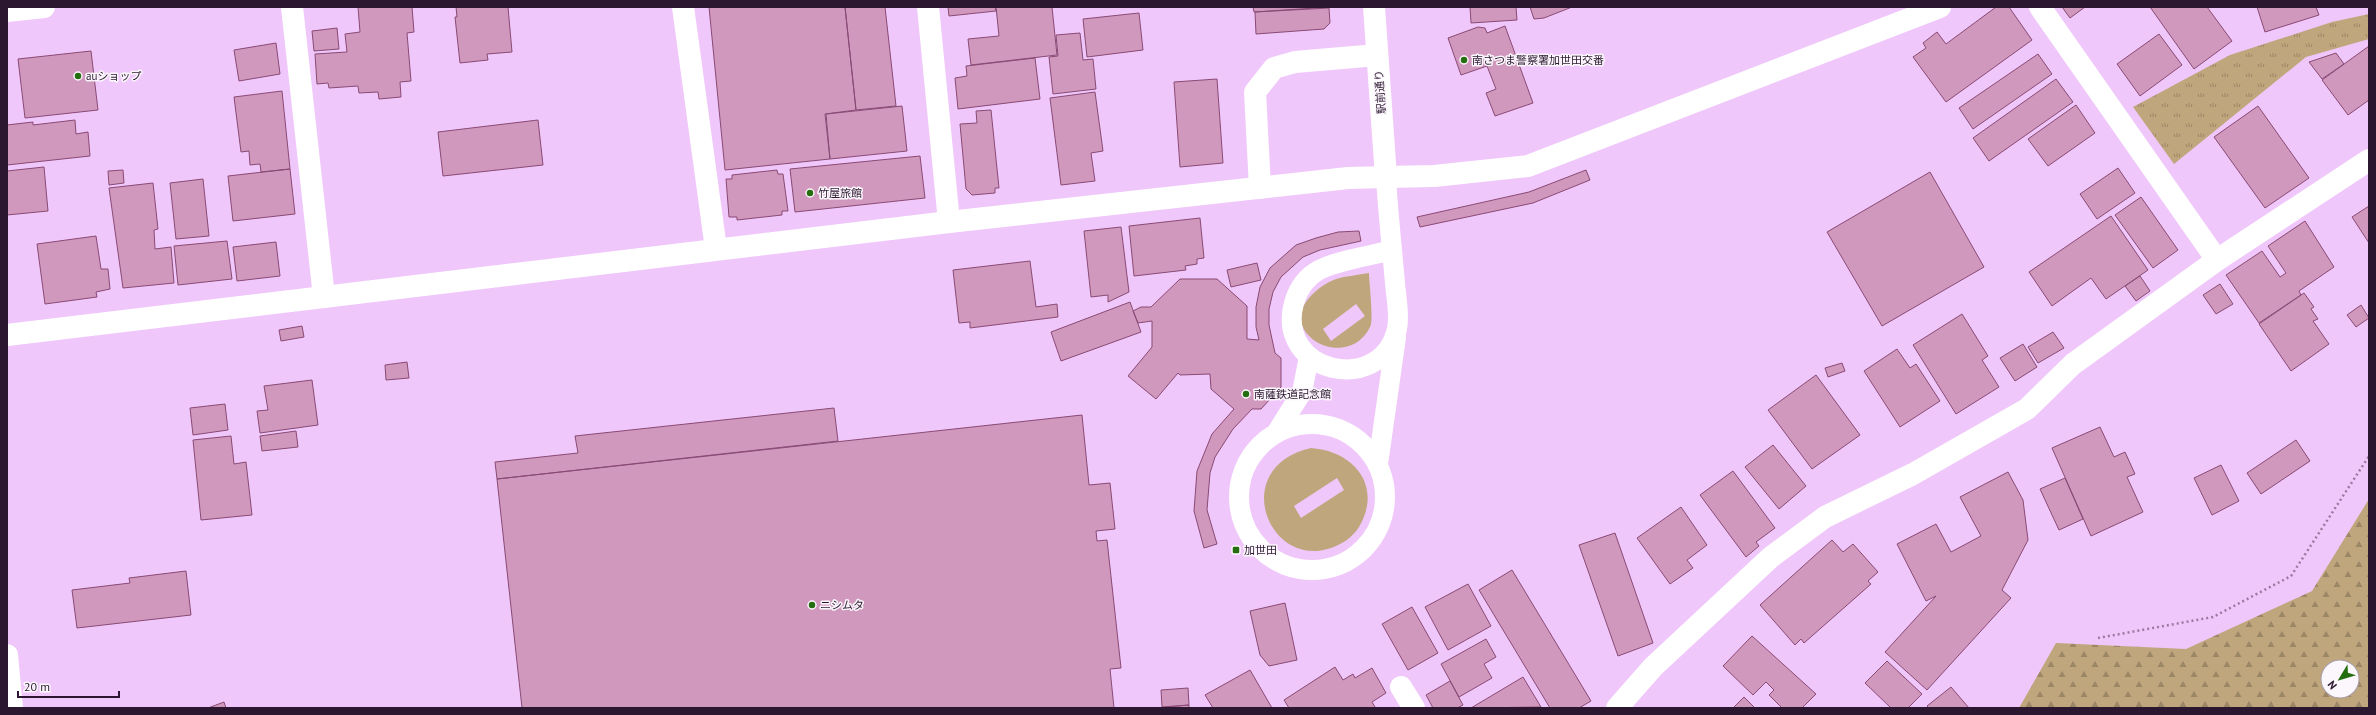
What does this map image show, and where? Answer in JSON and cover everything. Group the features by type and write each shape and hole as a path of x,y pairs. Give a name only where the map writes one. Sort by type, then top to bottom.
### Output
{"street":[{"path":"7,11 44,7"},
{"path":"292,7 324,297"},
{"path":"683,7 716,249"},
{"path":"928,7 949,222"},
{"name":"駅前通り","path":"1374,7 1386,177"},
{"path":"7,335 949,222 1348,178 1434,176 1528,166 1940,7"},
{"path":"2040,7 2217,260"},
{"path":"1260,188 1255,92 1274,68 1295,62 1377,55"},
{"path":"1617,708 1652,667 1771,557 1825,516 1913,474 2027,409 2073,364 2217,260 2369,160"},
{"path":"7,655 12,708"},
{"path":"1401,687 1414,708"}],"lane":[{"path":"1378,464 1397,329 1386,177"},
{"path":"1392,250 1319,270 1306,280 1296,294 1292,311 1292,328 1298,344 1309,357 1323,366 1340,370 1357,369 1373,362 1386,350 1397,329"},
{"path":"1277,432 1302,392 1309,357"},
{"path":"1299,424 1323,424 1346,431 1365,445 1378,464 1386,488 1384,513 1376,536 1360,554 1338,567 1314,571 1289,567 1268,556 1251,538 1240,516 1238,491 1244,467 1258,446 1277,432 1299,424"}],"path":[{"path":"2098,638 2213,617 2291,576 2369,456"}],"green space":[{"path":"2369,14 2369,39 2306,57 2174,164 2133,107 2230,55 2332,22"},
{"path":"1369,273 1371,323 1370,327 1360,340 1347,347 1333,347 1319,343 1308,335 1302,324 1302,312 1309,298 1321,287 1336,279","holes":["1356,304 1365,316 1331,341 1323,329"]},
{"path":"1311,448 1340,456 1360,473 1366,485 1368,498 1366,512 1359,527 1350,537 1331,548 1309,551 1290,544 1275,531 1266,513 1264,494 1270,475 1285,459","holes":["1337,478 1344,490 1301,518 1294,506"]},
{"path":"2369,499 2369,708 2019,708 2056,643 2186,649 2312,591"}],"building":[{"path":"358,7 412,7 414,32 407,33 411,81 400,82 401,97 379,99 378,92 359,93 358,86 329,88 328,83 317,84 315,54 347,52 345,34 360,32"},
{"path":"456,7 508,7 512,52 487,54 488,60 460,63 455,17 457,17"},
{"path":"709,7 845,7 856,110 825,114 830,159 725,170"},
{"path":"845,7 885,7 896,106 856,110"},
{"path":"948,7 995,7 996,11 949,16"},
{"path":"996,7 1052,7 1057,55 971,65 968,39 999,36"},
{"path":"1253,7 1331,7 1254,12"},
{"path":"1470,7 1516,7 1517,20 1471,23"},
{"path":"1530,7 1572,7 1544,18 1534,19"},
{"path":"1996,7 2009,7 2032,40 1946,102 1913,57 1926,48 1923,43 1937,32 1946,44"},
{"path":"2062,7 2085,7 2070,18"},
{"path":"2150,7 2207,7 2232,41 2194,69"},
{"path":"2257,7 2316,7 2319,15 2265,32"},
{"path":"1329,8 1330,23 1324,29 1256,34 1255,12"},
{"path":"1139,13 1143,50 1087,57 1083,19"},
{"name":"南さつま警察署加世田交番","path":"1505,26 1533,103 1495,116 1486,93 1496,89 1487,66 1461,75 1448,38 1478,27 1485,28 1487,33"},
{"path":"337,28 339,49 314,51 312,31"},
{"path":"1080,33 1083,60 1093,59 1096,89 1053,94 1049,57 1058,56 1056,35"},
{"path":"2159,34 2182,65 2140,96 2117,64"},
{"path":"276,43 280,74 239,81 234,50"},
{"path":"2369,46 2369,100 2348,115 2322,80"},
{"path":"91,51 98,110 25,118 18,59"},
{"path":"2336,53 2344,64 2322,79 2309,62"},
{"path":"2038,54 2052,74 1973,129 1959,108"},
{"path":"1035,58 1040,99 958,109 955,78 967,76 966,66"},
{"path":"1217,79 1223,163 1180,167 1174,82"},
{"path":"2056,79 2073,102 1989,161 1973,138"},
{"path":"282,91 290,169 261,172 260,164 250,165 249,151 241,152 234,97"},
{"path":"1095,92 1103,151 1091,153 1095,181 1061,185 1050,98"},
{"path":"2076,105 2095,133 2048,166 2028,139"},
{"path":"902,106 907,151 830,159 826,114"},
{"path":"2258,106 2309,178 2265,208 2214,137"},
{"path":"991,110 999,188 995,188 995,193 972,195 966,189 960,124 977,123 976,111"},
{"path":"75,120 76,134 88,132 90,156 7,165 7,125 33,122 33,125"},
{"path":"538,120 543,165 443,176 438,132"},
{"path":"920,156 925,198 795,212 790,169"},
{"path":"44,167 48,211 7,215 7,171"},
{"path":"2118,168 2135,193 2097,219 2080,194"},
{"path":"290,169 295,214 233,221 228,176"},
{"path":"123,170 124,183 109,185 108,171"},
{"path":"777,170 778,174 783,174 788,211 782,211 782,215 737,220 737,217 729,217 726,179 732,179 732,175"},
{"path":"1586,170 1590,180 1533,203 1420,227 1417,217 1529,192"},
{"path":"1930,172 1984,267 1882,326 1827,232"},
{"path":"203,179 209,236 176,239 170,183"},
{"path":"153,183 158,229 154,230 155,249 171,247 174,283 123,288 109,188"},
{"path":"2141,197 2178,250 2153,268 2115,215"},
{"path":"2369,206 2369,243 2352,217"},
{"path":"2111,216 2148,270 2106,299 2091,278 2052,306 2029,272"},
{"path":"1200,218 1204,258 1197,259 1197,264 1185,266 1186,270 1134,276 1129,226"},
{"path":"2305,221 2334,267 2299,291 2301,295 2259,323 2226,275 2262,251 2280,277 2286,273 2268,246"},
{"path":"1121,227 1129,292 1108,302 1108,295 1091,297 1084,231"},
{"name":"南薩鉄道記念館","path":"1359,231 1361,241 1320,250 1303,257 1281,277 1273,292 1269,309 1269,325 1275,353 1281,358 1281,387 1261,409 1252,409 1233,429 1215,457 1210,473 1207,510 1217,544 1204,548 1194,511 1197,471 1212,434 1234,409 1211,389 1210,374 1180,375 1178,373 1156,399 1128,376 1152,347 1152,321 1138,323 1133,311 1141,307 1151,307 1180,279 1217,279 1247,306 1247,339 1259,340 1256,327 1256,307 1260,287 1270,268 1296,245 1338,232"},
{"path":"96,236 101,269 108,269 110,289 96,292 97,297 45,304 37,244"},
{"path":"227,241 232,279 178,285 174,246"},
{"path":"276,242 280,276 237,281 233,247"},
{"path":"1030,261 1036,307 1057,304 1058,317 970,328 970,322 959,323 953,270"},
{"path":"1257,263 1261,280 1231,287 1227,270"},
{"path":"2140,276 2150,291 2136,301 2125,286"},
{"path":"2220,284 2233,304 2216,314 2203,295"},
{"path":"2304,293 2314,307 2311,309 2318,319 2313,321 2329,344 2291,371 2259,324"},
{"path":"1130,302 1141,332 1061,361 1051,332"},
{"path":"2361,305 2369,318 2356,327 2347,315"},
{"path":"1962,314 1988,356 1982,360 1999,387 1956,414 1913,345"},
{"path":"302,326 304,337 281,341 279,330"},
{"path":"2053,332 2064,348 2038,363 2028,347"},
{"path":"2023,344 2037,367 2015,381 2000,358"},
{"path":"1897,349 1910,368 1916,364 1940,401 1900,427 1864,371"},
{"path":"407,362 409,378 386,380 385,365"},
{"path":"1842,363 1845,371 1828,377 1825,368"},
{"path":"1816,375 1860,435 1812,469 1768,410"},
{"path":"312,380 318,425 260,433 257,411 268,410 264,386"},
{"path":"225,404 228,430 193,435 190,408"},
{"path":"834,408 838,441 497,479 495,462 578,453 575,436"},
{"name":"ニシムタ","path":"1082,415 1089,485 1110,483 1115,529 1096,531 1097,541 1107,540 1121,668 1110,669 1114,708 522,708 497,479"},
{"path":"2100,427 2114,457 2125,452 2135,474 2127,477 2143,512 2091,536 2052,448"},
{"path":"296,431 298,447 262,451 260,436"},
{"path":"231,436 234,464 246,462 252,515 201,520 193,440"},
{"path":"2296,440 2310,461 2261,494 2247,473"},
{"path":"1773,445 1806,486 1779,509 1745,467"},
{"path":"2221,465 2239,501 2212,515 2194,478"},
{"path":"1733,471 1775,528 1756,542 1759,546 1746,557 1700,495"},
{"path":"2008,472 2023,500 2028,540 2002,590 2011,598 1927,690 1885,652 1936,596 1926,601 1897,544 1936,524 1951,552 1981,536 1960,497"},
{"path":"2065,478 2083,519 2059,530 2040,489"},
{"path":"1681,507 1707,545 1687,560 1693,568 1670,584 1637,538"},
{"path":"1615,533 1653,643 1618,656 1579,545"},
{"path":"1832,540 1843,552 1853,544 1878,572 1868,581 1871,584 1804,643 1801,639 1795,645 1760,605"},
{"path":"1512,570 1591,701 1579,708 1550,708 1479,590"},
{"path":"186,571 191,615 77,628 72,590 130,583 129,578"},
{"path":"1468,584 1491,626 1448,650 1425,607"},
{"path":"1285,603 1297,660 1269,666 1260,655 1250,611"},
{"path":"1412,607 1438,653 1408,670 1382,624"},
{"path":"1752,636 1816,694 1802,708 1782,708 1769,695 1774,690 1766,682 1753,695 1723,666"},
{"path":"1486,639 1496,657 1484,664 1492,678 1459,697 1441,664"},
{"path":"1887,661 1922,694 1908,708 1891,708 1865,683"},
{"path":"1335,667 1343,680 1353,674 1355,678 1372,668 1386,693 1372,702 1375,707 1374,708 1289,708 1284,700"},
{"path":"1250,670 1272,708 1213,708 1205,695"},
{"path":"1523,677 1541,707 1471,708"},
{"path":"1450,681 1463,705 1457,708 1433,708 1426,695"},
{"path":"1951,687 1969,708 1929,708 1927,706"},
{"path":"1188,688 1189,705 1162,707 1161,690"},
{"path":"1744,697 1755,708 1733,708"},
{"path":"224,702 226,708 208,708"},
{"path":"1189,705 1189,708 1156,708"}],"place":[{"name":"南さつま警察署加世田交番","path":"1464,60"},
{"name":"auショップ","path":"78,76"},
{"name":"竹屋旅館","path":"810,193"},
{"name":"南薩鉄道記念館","path":"1246,394"},
{"name":"加世田","path":"1236,550"},
{"name":"ニシムタ","path":"812,605"}]}
